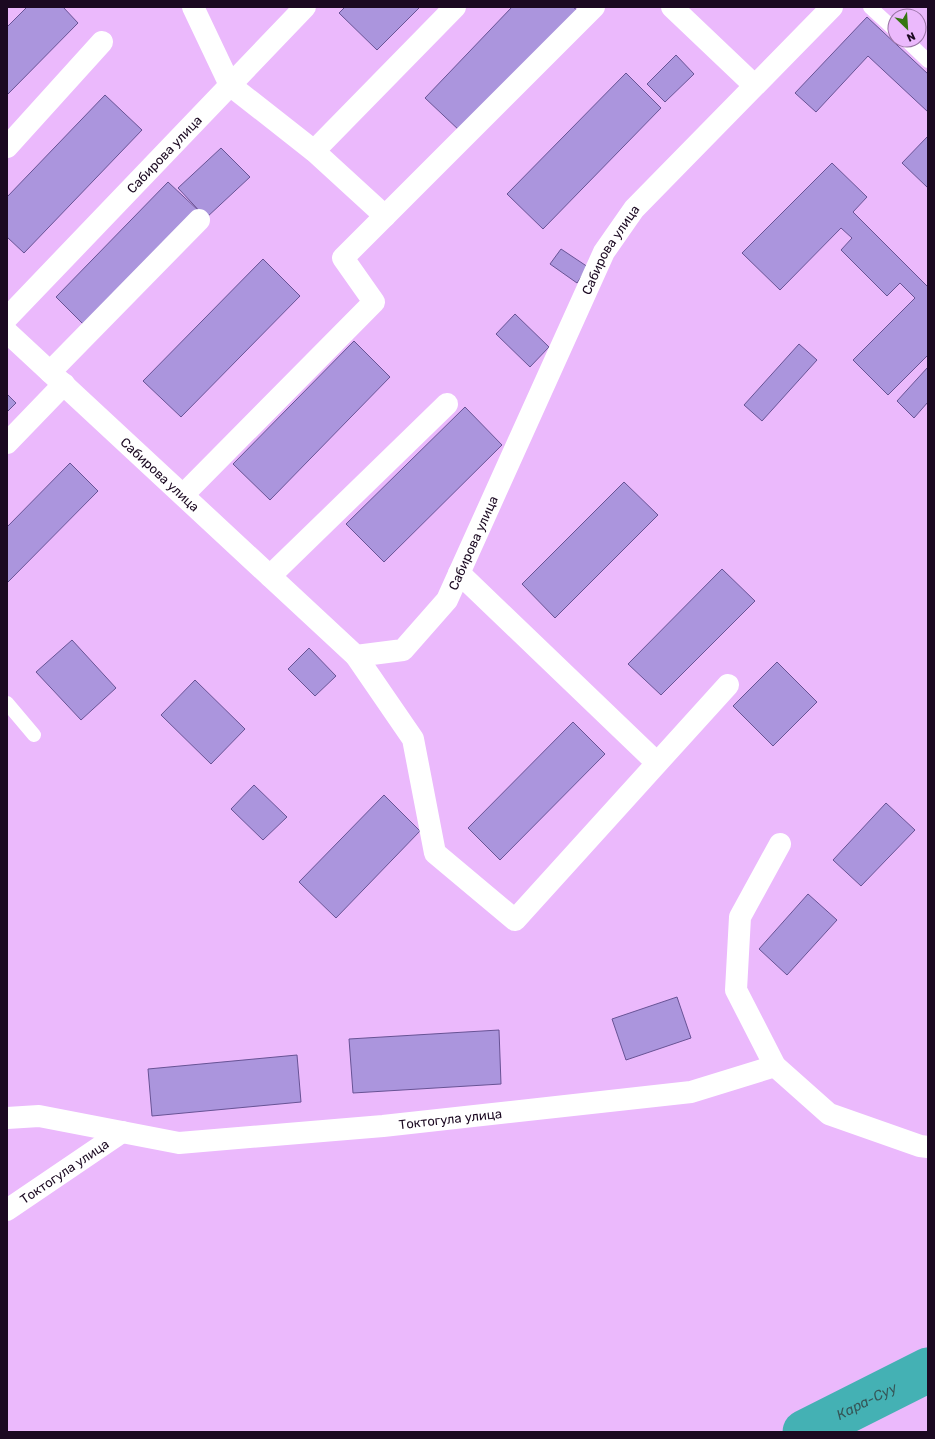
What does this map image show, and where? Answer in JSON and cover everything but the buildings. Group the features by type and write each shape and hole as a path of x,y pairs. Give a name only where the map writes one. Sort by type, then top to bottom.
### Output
{"street":[{"path":"193,7 230,85 314,151 385,216"},
{"name":"Сабирова улица","path":"7,318 305,7"},
{"path":"314,151 455,7"},
{"path":"183,495 374,302 343,258 594,7"},
{"path":"672,7 754,85"},
{"name":"Сабирова улица","path":"7,332 356,656 403,650 447,600 604,252 634,209 832,7"},
{"path":"7,147 102,42"},
{"path":"7,443 57,378 199,220"},
{"path":"270,576 447,404"},
{"path":"459,573 657,763"},
{"path":"356,656 413,739 435,853 515,920 728,685"},
{"path":"780,844 740,917 736,990 775,1066 829,1114 920,1146 928,1147"},
{"name":"Токтогула улица","path":"7,1118 39,1116 179,1143 383,1126 691,1092 775,1066"},
{"name":"Токтогула улица","path":"7,1210 122,1132"}],"lane":[{"path":"870,7 887,23"},
{"path":"914,48 928,61"},
{"path":"7,703 34,735"}],"waterway":[{"name":"Кара-Суу","path":"805,1432 928,1370"}]}
